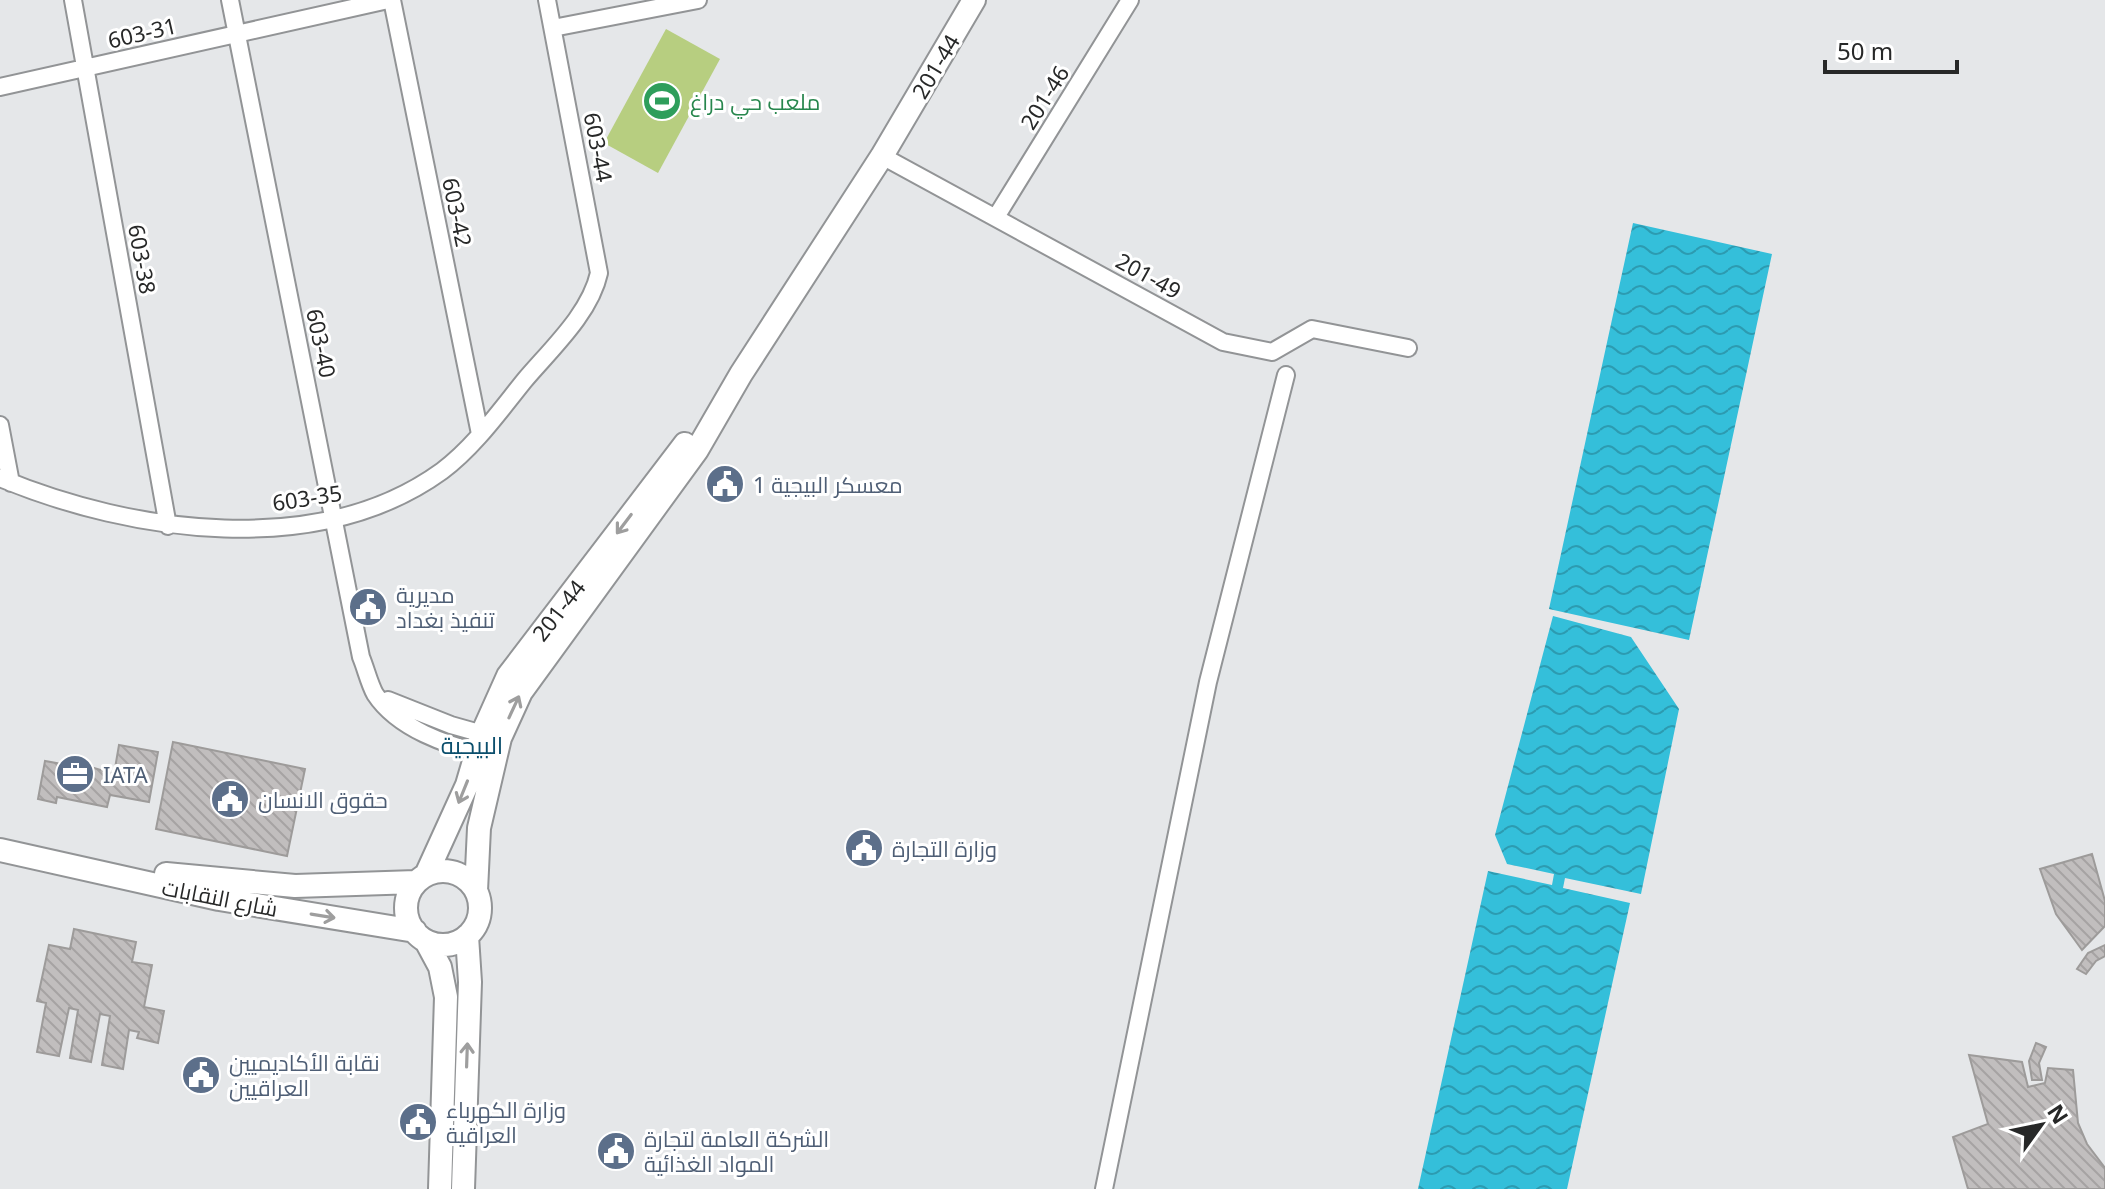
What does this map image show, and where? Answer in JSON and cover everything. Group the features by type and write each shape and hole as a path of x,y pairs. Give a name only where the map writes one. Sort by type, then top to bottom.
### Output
{"street":[{"name":"603-38","path":"73,0 168,526"},
{"name":"603-40","path":"230,0 361,657 375,694 488,746"},
{"name":"603-31","path":"0,87 390,0"},
{"name":"603-42","path":"390,0 480,434"},
{"name":"603-44","path":"547,0 597,255 599,273 588,301"},
{"path":"553,28 698,0"},
{"name":"201-44","path":"476,891 488,746 508,676 741,374 882,156 974,0"},
{"name":"201-46","path":"996,217 1130,0"},
{"name":"201-49","path":"882,156 1223,342 1272,352 1312,329 1408,348"},
{"name":"603-35","path":"6,480 87,509 168,526 252,528 336,520 428,480 480,434 588,301"},
{"path":"1104,1189 1208,682 1286,375"},
{"path":"0,425 6,480"},
{"name":"201-44","path":"421,878 488,746"},
{"name":"شارع النقابات","path":"0,850 219,899 421,936"},
{"name":"شارع النقابات","path":"27,856 67,857 185,877 295,886 421,878"},
{"path":"421,936 448,945 467,936 479,917 476,891 455,872 440,870 421,878 406,902 407,918 440,967 446,997 440,1189"},
{"path":"463,1189 470,982 467,936"}],"green space":[{"name":"ملعب حي دراغ","path":"666,29 720,59 658,173 604,143"}],"water":[{"path":"1633,223 1772,254 1689,640 1549,609"},
{"path":"1553,616 1631,637 1679,709 1641,894 1565,878 1563,888 1630,903 1567,1189 1418,1189 1488,871 1552,885 1554,874 1507,864 1495,835"}],"building":[{"name":"حقوق الانسان","path":"173,742 305,769 287,856 156,829"},
{"path":"119,745 158,752 149,802 110,795 107,807 57,797 56,803 38,799 45,761 73,766 74,762 114,774"},
{"path":"2092,854 2105,901 2105,926 2082,950 2056,914 2040,869"},
{"path":"74,929 136,942 132,962 152,965 144,1007 164,1011 158,1043 137,1038 139,1032 129,1030 123,1069 102,1065 110,1016 100,1014 91,1062 70,1058 78,1010 69,1008 59,1056 37,1052 46,1003 37,1001 49,945 70,949"},
{"path":"2105,945 2105,956 2096,961 2086,974 2077,969 2088,953"},
{"path":"2036,1043 2046,1047 2039,1063 2042,1080 2032,1080 2029,1061"},
{"path":"1969,1055 2022,1062 2028,1087 2045,1083 2048,1068 2073,1070 2078,1123 2087,1144 2105,1168 2105,1189 1968,1189 1953,1137 1988,1124"}],"place":[{"name":"ملعب حي دراغ","path":"662,101"},
{"name":"معسكر البيجية 1","path":"725,484"},
{"name":"مديرية تنفيذ بغداد","path":"368,607"},
{"name":"IATA","path":"75,774"},
{"name":"حقوق الانسان","path":"230,799"},
{"name":"وزارة التجارة","path":"864,848"},
{"name":"نقابة الأكاديميين العراقيين","path":"201,1075"},
{"name":"وزارة الكهرباء العراقية","path":"418,1122"},
{"name":"الشركة العامة لتجارة المواد الغذائية","path":"616,1151"}],"district":[{"name":"البيجية","path":"472,744"}]}
